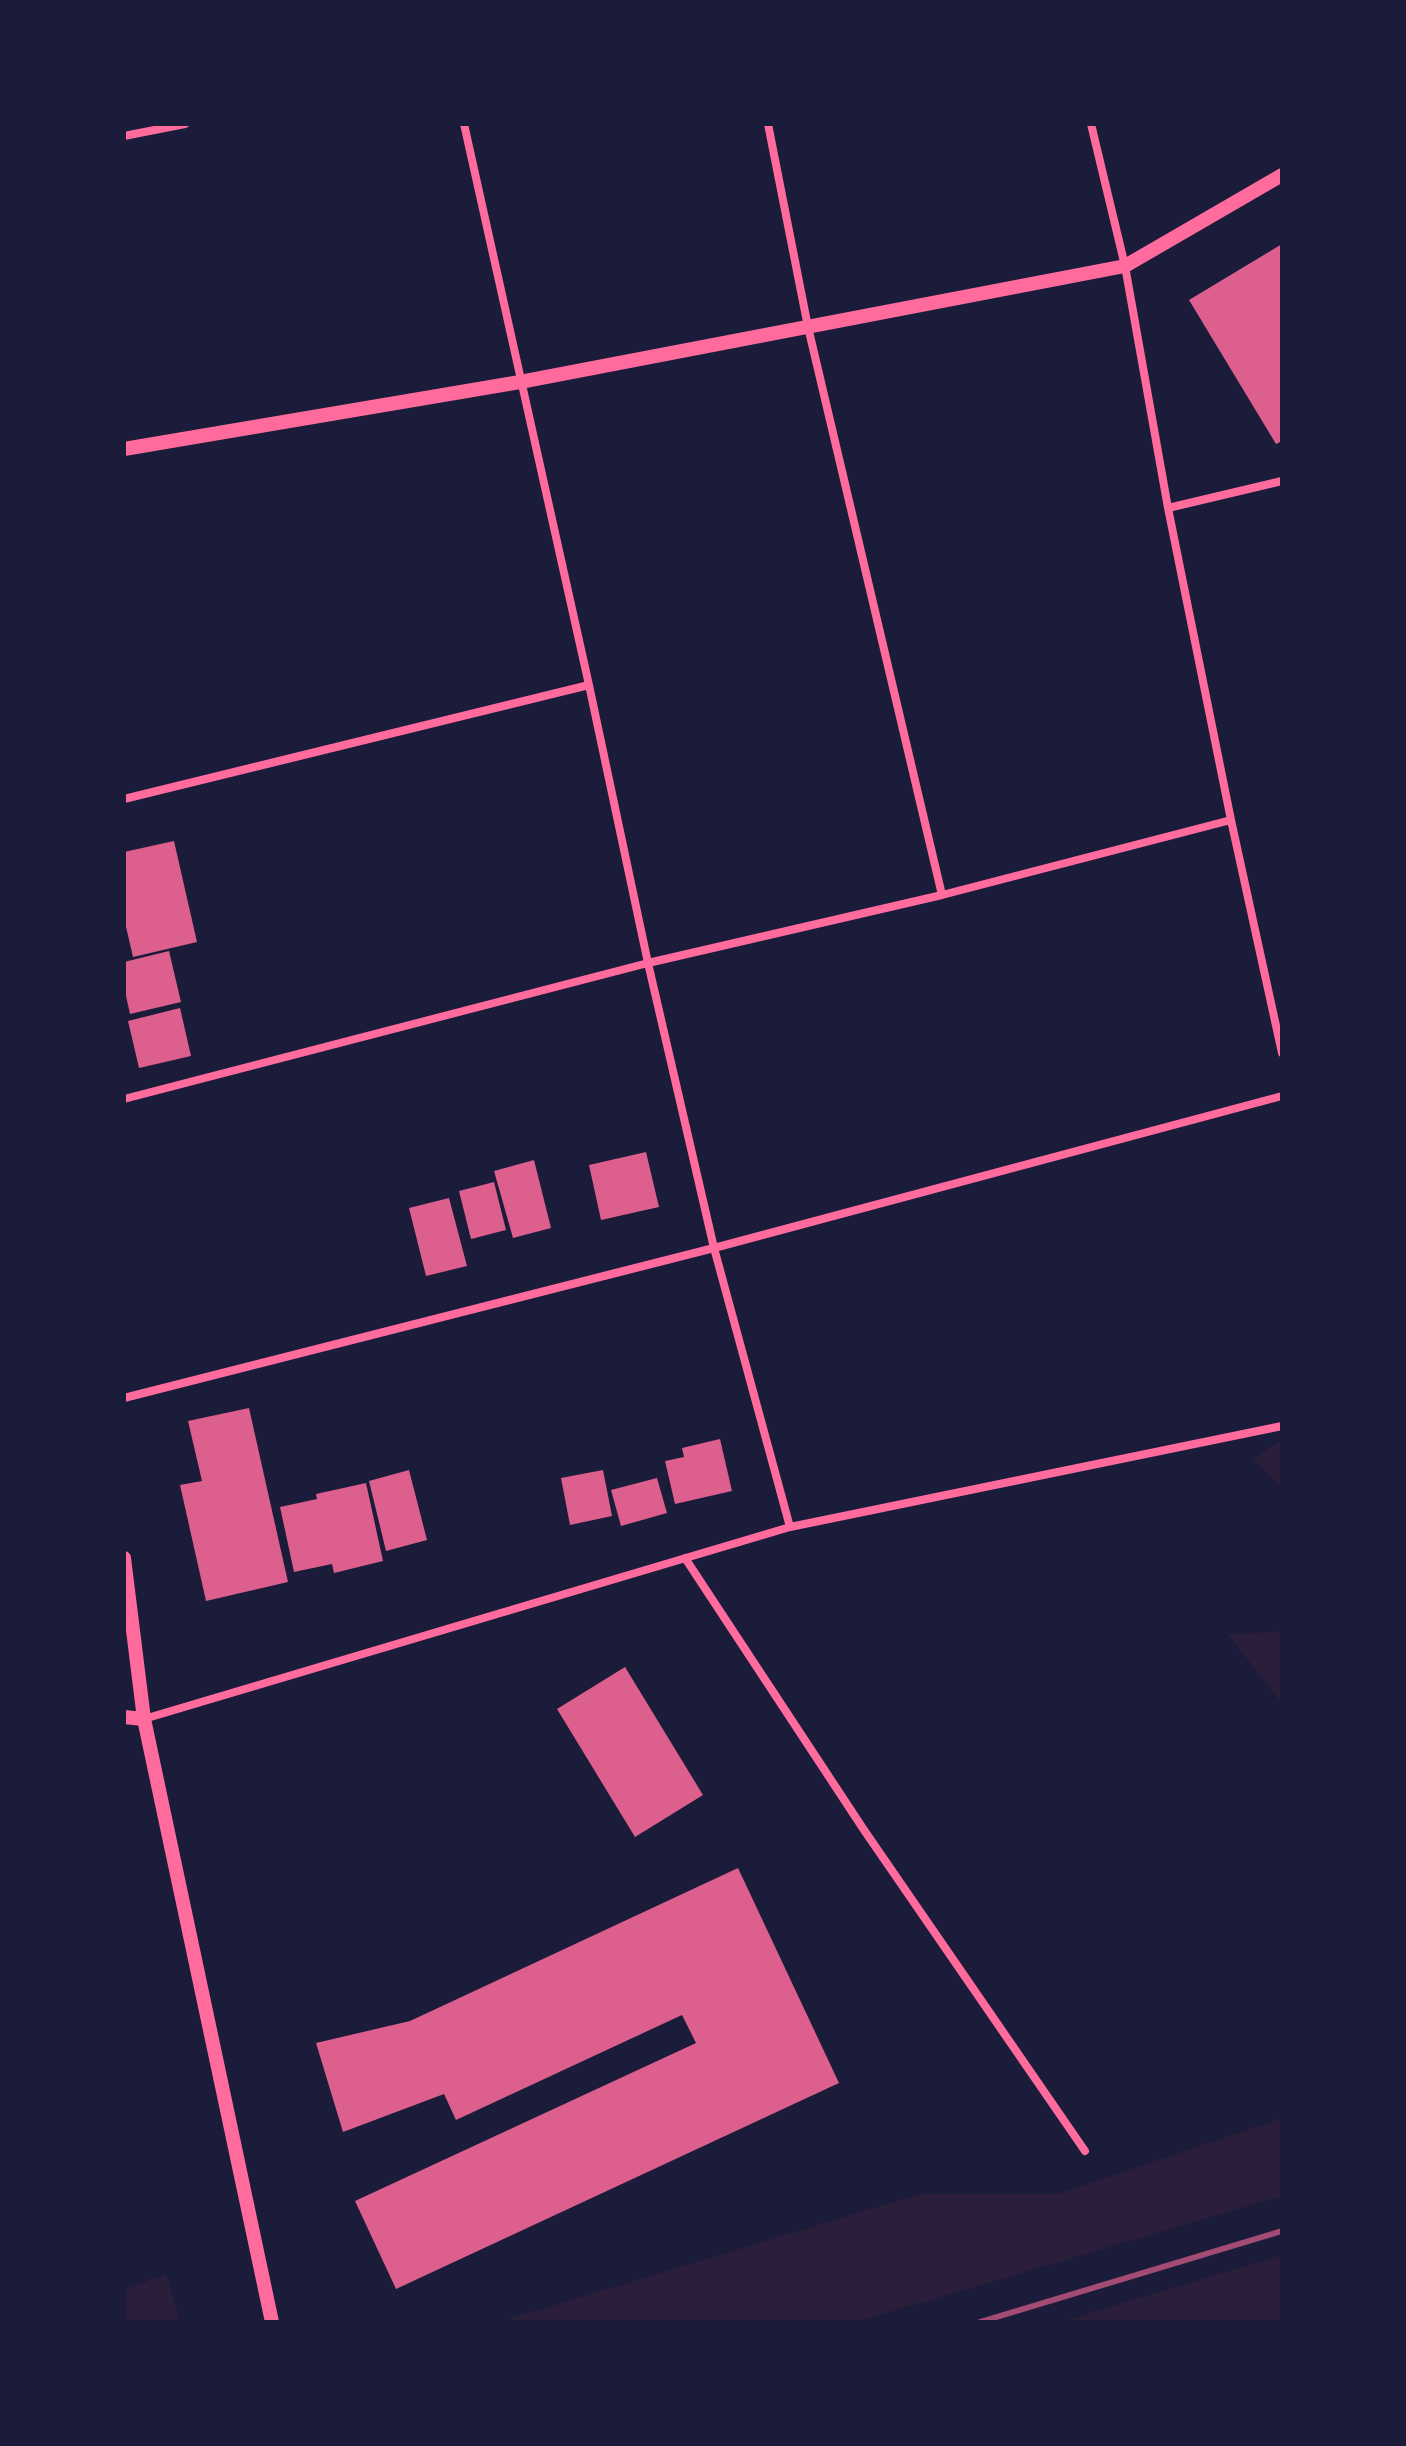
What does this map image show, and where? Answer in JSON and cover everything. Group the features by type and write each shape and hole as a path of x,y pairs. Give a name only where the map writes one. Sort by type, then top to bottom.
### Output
{"street":[{"path":"124,136 185,124"},
{"path":"464,124 648,963 714,1248 790,1527"},
{"path":"768,124 808,327 942,895"},
{"path":"1091,124 1125,266 1168,508 1282,1053"},
{"path":"124,449 520,382 1125,266 1282,175"},
{"path":"1168,508 1282,481"},
{"path":"124,799 589,685"},
{"path":"124,1099 648,963 942,895 1231,820"},
{"path":"1271,1010 1282,1009"},
{"path":"124,1398 714,1248 1282,1096"},
{"path":"124,1717 144,1719 790,1527 1282,1426"},
{"path":"124,1558 144,1719 272,2322"},
{"path":"685,1558 864,1830 1085,2151"}],"shaded area":[{"path":"1282,1440 1282,1488 1253,1459"},
{"path":"1282,1631 1282,1703 1228,1635"},
{"path":"1282,2118 1282,2196 856,2322 499,2322 920,2194 1058,2194"},
{"path":"1282,2255 1282,2322 1072,2322 1070,2319"},
{"path":"166,2274 180,2322 124,2322 124,2290"}],"building":[{"path":"1282,244 1282,441 1276,444 1189,300"},
{"path":"174,841 197,942 133,957 124,918 124,852"},
{"path":"169,951 181,1002 130,1014 124,987 124,962"},
{"path":"180,1008 191,1056 139,1068 128,1021"},
{"path":"646,1152 659,1207 601,1220 589,1165"},
{"path":"534,1160 551,1228 513,1238 494,1171"},
{"path":"494,1182 506,1230 471,1239 459,1191"},
{"path":"449,1198 467,1266 426,1276 409,1208"},
{"path":"249,1408 288,1582 206,1601 180,1485 202,1481 188,1421"},
{"path":"720,1439 732,1491 675,1504 665,1461 684,1457 682,1448"},
{"path":"409,1470 427,1540 386,1551 369,1481"},
{"path":"603,1470 612,1516 570,1525 561,1478"},
{"path":"657,1478 667,1513 621,1526 611,1490"},
{"path":"366,1483 383,1561 334,1573 332,1564 294,1572 280,1507 317,1499 316,1494"},
{"path":"625,1667 703,1795 635,1837 557,1709"},
{"path":"738,1868 839,2083 396,2289 355,2201 696,2043 682,2015 456,2120 444,2094 343,2132 316,2043 410,2021"}],"railway":[{"path":"980,2322 1282,2231"}]}
